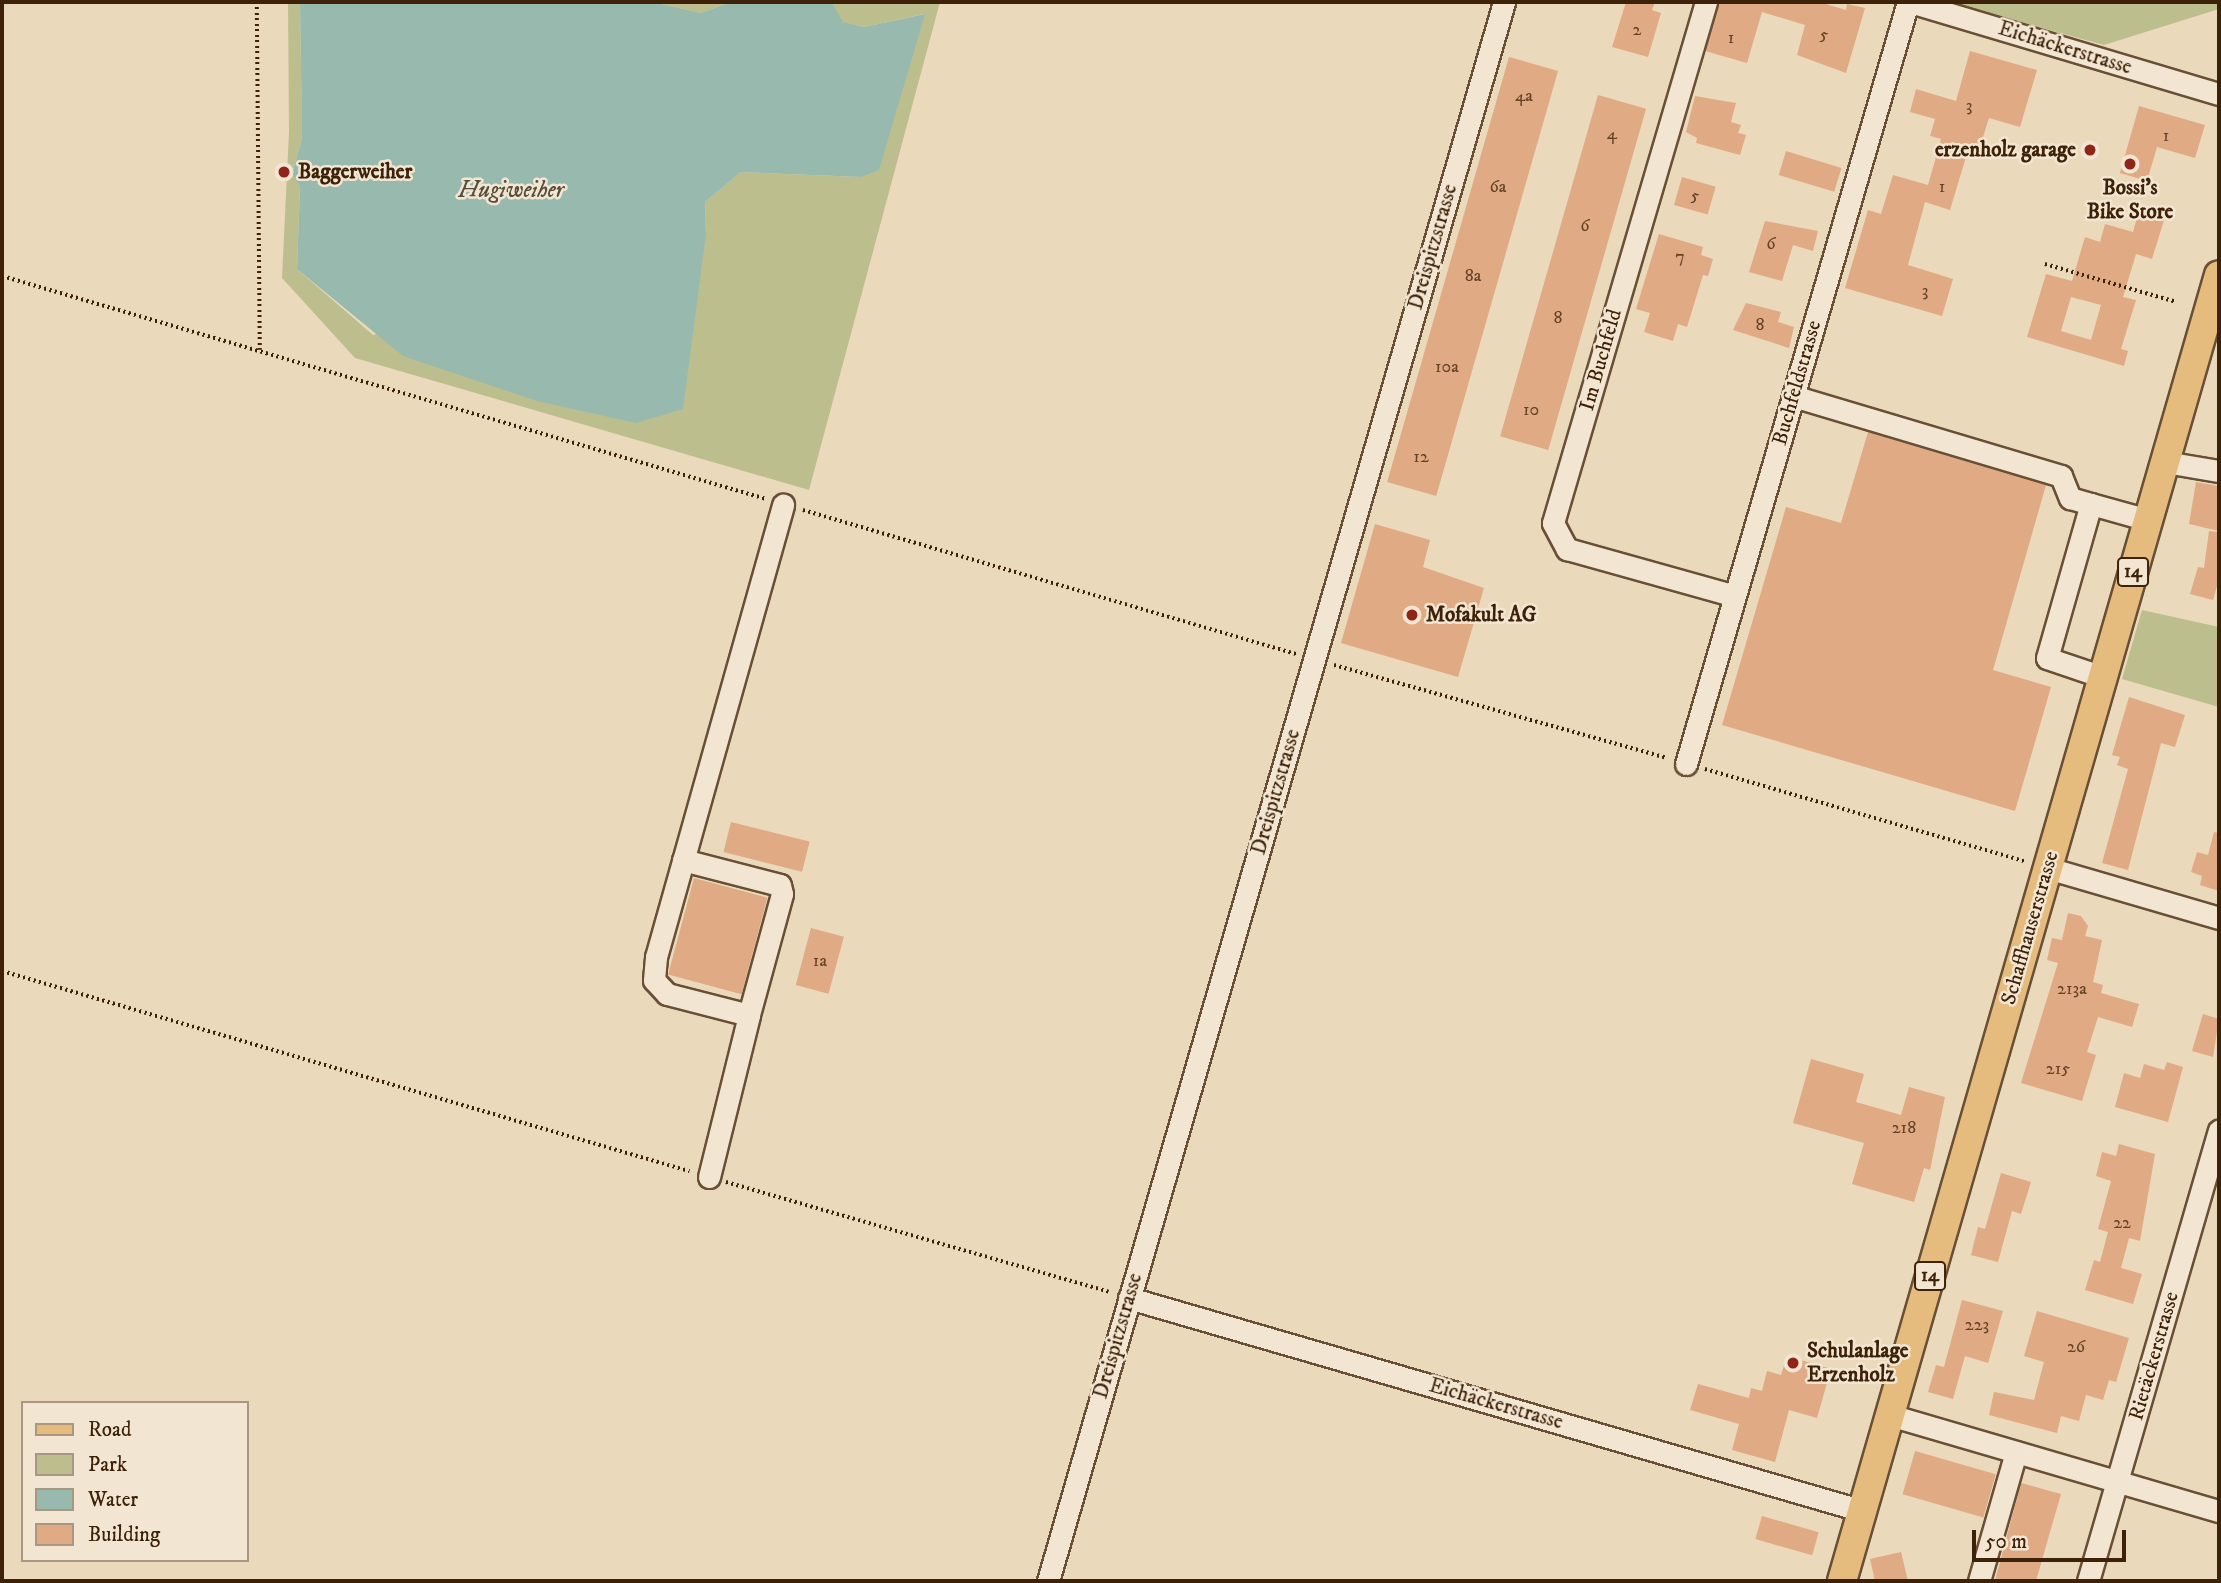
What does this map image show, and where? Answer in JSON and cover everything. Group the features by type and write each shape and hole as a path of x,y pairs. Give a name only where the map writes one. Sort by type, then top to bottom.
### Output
{"main road":[{"name":"Schaffhauserstrasse","path":"1842,1581 2219,275"}],"street":[{"name":"Dreispitzstrasse","path":"1048,1581 1504,2"},
{"name":"Im Buchfeld","path":"1706,2 1553,523 1559,540 1567,549 1734,596"},
{"name":"Eichäckerstrasse","path":"1909,2 2219,94"},
{"name":"Buchfeldstrasse","path":"1686,764 1909,2"},
{"path":"1793,396 2061,475 2070,498 2148,520"},
{"path":"2165,462 2219,471"},
{"path":"749,1015 667,994 654,981 656,957 783,504"},
{"path":"2091,504 2048,657 2103,677"},
{"path":"683,860 780,885 782,894 709,1177"},
{"path":"2048,868 2219,918"},
{"name":"Rietäckerstrasse","path":"2088,1581 2219,1131"},
{"name":"Eichäckerstrasse","path":"1129,1298 1863,1511"},
{"path":"1890,1415 2219,1511"},
{"path":"1979,1581 2016,1452"}],"path":[{"path":"2,276 260,350 257,2"},
{"path":"2045,264 2177,302"},
{"path":"2,971 1129,1298"}],"green space":[{"path":"288,2 300,2 302,138 293,170 300,186 297,269 373,335 706,234 705,202 741,172 861,177 924,14 864,27 842,22 832,2 940,2 809,490 355,358 282,278 289,132"},
{"path":"653,2 731,2 701,13"},
{"path":"1948,2 2219,2 2219,9 2104,45"},
{"path":"2142,610 2219,627 2219,707 2122,679"}],"water":[{"name":"Hugiweiher","path":"300,2 653,2 701,13 731,2 832,2 843,22 864,27 925,14 879,170 861,177 741,172 705,202 706,234 683,409 636,423 537,401 403,356 297,269 300,186 292,174 302,138"}],"building":[{"path":"1626,2 1655,2 1652,10 1661,13 1648,57 1612,47"},
{"path":"1719,2 1819,2 1846,10 1847,4 1865,8 1846,73 1797,55 1805,25 1762,12 1747,63 1705,51"},
{"path":"1970,51 2037,70 2020,127 1989,118 1979,150 1969,147 1950,210 1925,202 1908,265 1953,279 1942,316 1845,288 1868,210 1881,214 1893,175 1928,185 1941,139 1930,136 1935,119 1910,112 1916,89 1956,101"},
{"path":"1509,57 1558,71 1436,496 1387,482"},
{"path":"1598,95 1646,109 1548,450 1500,436"},
{"path":"1695,96 1736,103 1731,122 1741,125 1738,133 1746,135 1740,155 1696,143 1697,138 1686,132"},
{"path":"2139,106 2205,125 2195,158 2157,147 2147,181 2120,173"},
{"path":"1786,151 1841,168 1834,192 1779,175"},
{"path":"1682,177 1716,187 1708,215 1674,205"},
{"path":"2139,210 2165,217 2152,259 2136,254 2123,297 2136,300 2121,349 2128,351 2124,366 2027,337 2046,274 2072,281 2085,237 2100,242 2105,224 2133,232","holes":["2071,297 2101,305 2091,340 2061,331"]},
{"path":"1765,221 1818,231 1813,251 1793,245 1782,281 1749,272"},
{"path":"1659,234 1703,247 1701,255 1713,259 1708,276 1703,275 1687,327 1678,324 1673,341 1644,332 1650,313 1636,309"},
{"path":"1746,303 1781,312 1778,322 1794,327 1789,348 1733,330"},
{"path":"1868,432 2046,485 1993,670 2051,687 2015,811 1722,725 1786,507 1841,523"},
{"path":"2196,482 2219,486 2219,531 2189,524"},
{"name":"Mofakult AG","path":"1375,524 1430,540 1423,567 1484,588 1458,677 1341,643"},
{"path":"2209,531 2219,532 2219,579 2213,600 2190,594 2198,567 2204,568"},
{"path":"2129,697 2185,715 2175,747 2161,743 2128,870 2102,863 2128,769 2117,765 2120,757 2112,755"},
{"path":"731,822 810,842 802,872 724,852"},
{"path":"2214,832 2219,833 2219,891 2200,885 2202,876 2191,872 2197,852 2208,855"},
{"path":"694,878 767,898 742,994 668,975"},
{"path":"2068,913 2081,916 2088,926 2085,936 2102,940 2093,982 2103,985 2101,993 2139,1004 2132,1027 2098,1017 2087,1052 2096,1055 2082,1101 2021,1083 2058,963 2047,960 2052,938 2062,940"},
{"path":"811,928 844,937 829,994 796,985"},
{"path":"2203,1014 2219,1019 2213,1057 2192,1051"},
{"path":"1811,1059 1864,1074 1856,1102 1901,1115 1909,1087 1945,1097 1930,1170 1924,1168 1914,1202 1852,1184 1864,1143 1793,1123"},
{"path":"2167,1062 2183,1067 2168,1122 2115,1107 2124,1073 2140,1078 2144,1064 2164,1070"},
{"path":"2119,1144 2155,1154 2140,1241 2129,1238 2121,1268 2142,1274 2133,1304 2085,1290 2094,1260 2100,1262 2108,1232 2098,1229 2111,1181 2096,1176 2102,1152 2116,1156"},
{"path":"2001,1173 2031,1182 2021,1214 2012,1211 1998,1262 1971,1255 1978,1227 1985,1229"},
{"path":"1962,1300 2003,1311 1988,1363 1965,1356 1953,1399 1928,1392 1936,1365 1944,1367"},
{"path":"2037,1311 2129,1338 2116,1382 2109,1380 2103,1400 2086,1395 2079,1421 2061,1416 2057,1433 1989,1415 1994,1392 2034,1400 2044,1362 2024,1356"},
{"path":"1787,1356 1831,1369 1817,1418 1789,1410 1775,1462 1732,1450 1739,1424 1690,1410 1698,1384 1749,1398 1751,1388 1762,1391 1767,1371 1781,1375"},
{"path":"1915,1451 1996,1474 1983,1517 1903,1494"},
{"path":"2021,1483 2061,1494 2036,1581 1995,1581"},
{"path":"1762,1516 1819,1532 1812,1555 1755,1539"},
{"path":"1901,1552 1908,1581 1875,1581 1870,1559"}],"place":[{"name":"erzenholz garage","path":"2090,150"},
{"name":"Bossi's Bike Store","path":"2130,164"},
{"name":"Baggerweiher","path":"284,172"},
{"name":"Mofakult AG","path":"1412,615"},
{"name":"Schulanlage Erzenholz","path":"1793,1363"}]}
